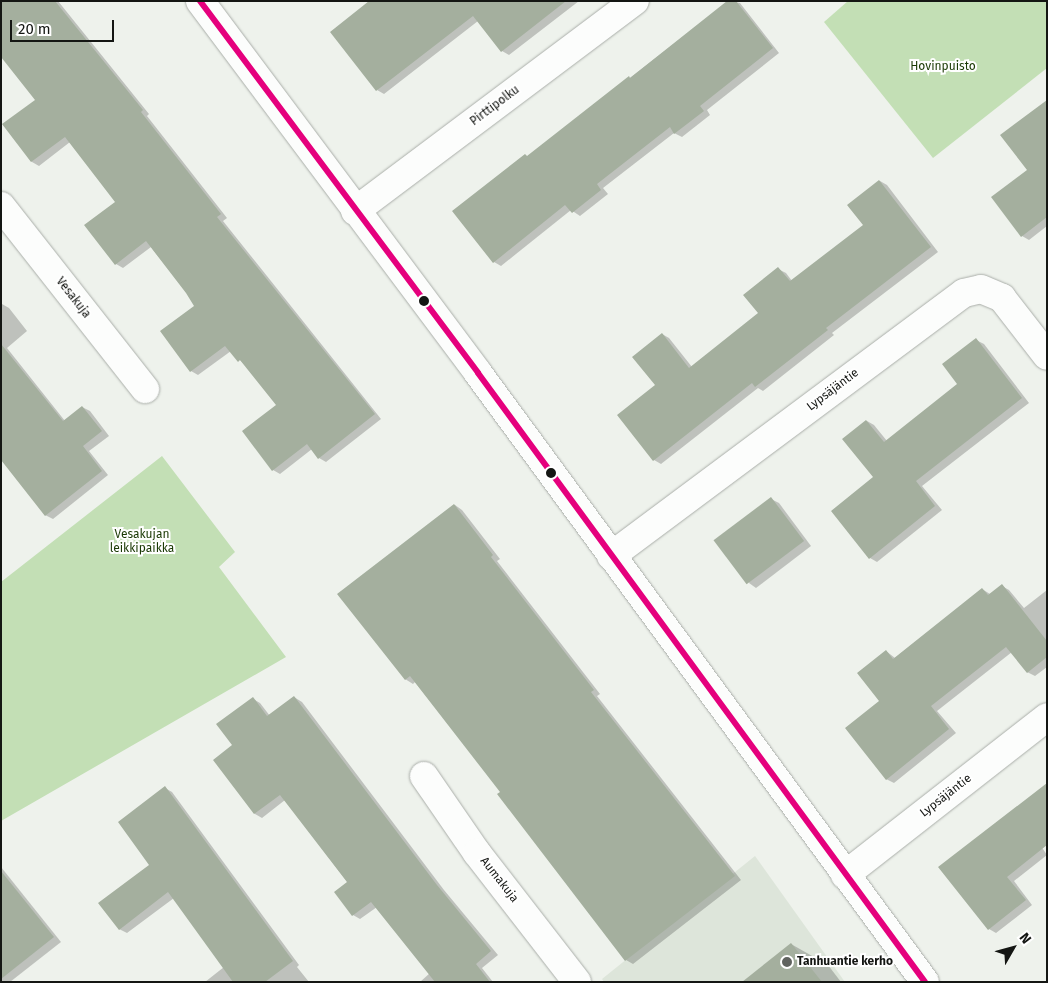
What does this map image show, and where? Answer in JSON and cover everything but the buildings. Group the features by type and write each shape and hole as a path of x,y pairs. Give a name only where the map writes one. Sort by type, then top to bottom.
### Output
{"street":[{"path":"200,1 478,374 925,982"},
{"name":"Pirttipolku","path":"355,211 635,1"},
{"name":"Vesakuja","path":"1,206 145,389"},
{"name":"Lypsäjäntie","path":"611,556 964,294 982,289 1002,298 1047,356"},
{"name":"Lypsäjäntie","path":"845,875 1047,717"},
{"name":"Aumakuja","path":"424,776 477,853 576,982"}],"shaded area":[{"path":"755,856 845,982 604,982 602,979"}],"green space":[{"name":"Hovinpuisto","path":"848,1 1047,1 1047,68 933,158 824,22"},
{"name":"Vesakujan leikkipaikka","path":"162,456 235,552 219,567 286,657 1,821 1,582"}],"transit line":[{"path":"200,1 478,373 925,982"}],"place":[{"name":"Tanhuantie kerho","path":"787,962"}]}
